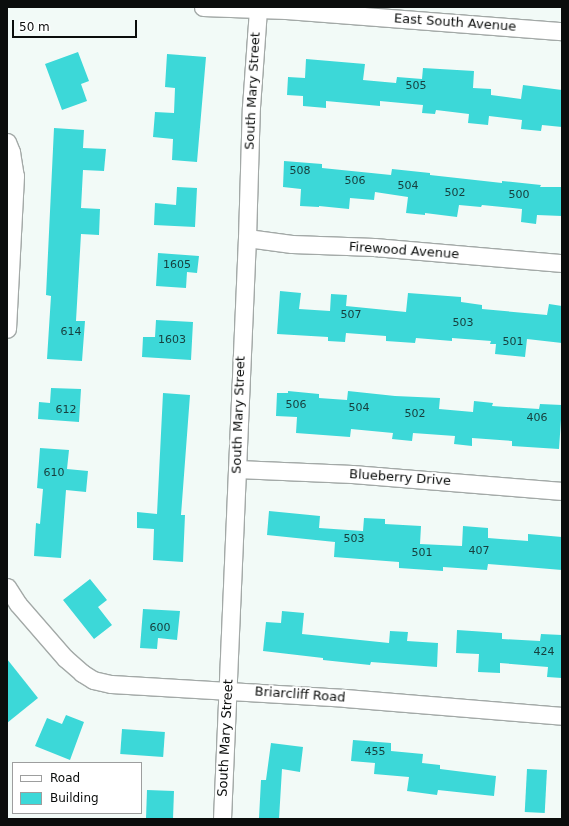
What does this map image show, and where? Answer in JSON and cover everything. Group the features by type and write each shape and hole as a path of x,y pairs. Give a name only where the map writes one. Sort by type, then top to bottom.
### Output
{"street":[{"name":"East South Avenue","path":"203,7 286,10 562,31"},
{"name":"South Mary Street","path":"222,819 247,238 251,107 258,10"},
{"path":"7,142 11,152 15,176 7,329"},
{"name":"Firewood Avenue","path":"247,238 292,244 374,248 562,262"},
{"name":"Blueberry Drive","path":"237,469 352,474 562,490"},
{"name":"Briarcliff Road","path":"7,588 18,604 65,658 82,673 93,680 111,684 352,699 562,716"}],"building":[{"path":"78,52 89,81 81,84 87,101 62,110 45,64"},
{"path":"167,54 206,57 197,162 172,160 173,139 153,137 155,112 174,113 175,88 165,87"},
{"path":"306,59 365,64 363,80 396,83 397,77 422,79 423,68 474,71 473,88 491,89 491,95 521,99 523,85 562,90 562,127 542,125 541,131 521,129 522,120 489,116 488,125 468,123 469,114 436,110 435,114 422,113 423,105 380,101 380,106 326,101 326,108 303,106 303,96 287,95 288,77 305,78"},
{"path":"54,128 84,130 83,148 106,149 104,171 83,170 81,208 100,209 99,235 81,234 76,321 85,321 82,361 47,359 51,296 46,295"},
{"path":"284,161 322,164 322,168 391,175 392,169 502,183 502,181 541,185 540,187 562,187 562,216 537,215 536,224 521,222 522,209 482,205 481,207 459,205 457,217 425,213 425,215 406,213 408,197 375,192 374,200 350,198 349,209 300,206 301,189 283,187"},
{"path":"177,187 197,188 195,227 154,225 155,203 176,205"},
{"path":"158,253 199,256 197,273 187,272 186,288 156,286"},
{"path":"280,291 301,293 299,309 330,311 331,294 347,295 346,306 406,312 408,293 461,297 461,302 482,305 482,309 547,315 549,304 562,306 562,343 527,339 525,357 495,354 496,344 490,344 491,341 452,338 452,341 416,338 415,343 386,341 386,336 346,333 345,342 328,341 328,337 277,334"},
{"path":"156,320 193,322 191,360 142,357 143,337 155,337"},
{"path":"51,388 81,389 79,422 38,419 39,402 50,403"},
{"path":"288,391 319,394 319,398 347,400 348,391 395,396 440,398 439,409 473,412 474,401 493,403 492,406 539,409 540,404 562,405 559,449 512,446 512,441 472,438 472,446 454,444 455,436 413,433 412,441 392,439 393,433 351,429 350,437 296,433 297,417 276,416 277,393 288,393"},
{"path":"163,393 190,395 181,515 185,515 183,562 153,560 154,529 137,528 137,512 157,514"},
{"path":"40,448 69,450 67,469 88,471 86,492 66,490 61,558 34,556 36,523 40,524 43,489 37,488"},
{"path":"269,511 320,516 319,528 363,531 364,518 385,519 385,524 421,526 420,544 462,546 463,526 488,528 488,538 528,541 528,534 562,537 562,570 488,564 487,570 443,567 443,571 399,568 399,562 334,557 335,542 267,535"},
{"path":"90,579 107,600 98,607 112,625 94,639 63,600"},
{"path":"143,609 180,611 177,640 158,638 157,649 140,648"},
{"path":"282,611 304,613 302,634 389,643 390,631 408,632 407,641 438,643 437,667 371,662 370,665 263,651 266,622 281,623"},
{"path":"457,630 502,633 502,639 540,641 541,634 562,635 562,678 547,677 548,667 500,663 500,673 478,672 479,654 456,653"},
{"path":"7,659 38,698 7,723"},
{"path":"66,715 84,722 70,760 35,746 47,718 62,724"},
{"path":"122,729 165,732 163,757 120,754"},
{"path":"353,740 391,743 391,751 423,754 422,763 440,765 440,769 496,776 494,796 438,790 437,795 407,791 409,777 374,774 375,763 351,761"},
{"path":"271,743 303,747 300,772 282,769 279,819 259,818 261,780 266,780"},
{"path":"527,769 547,770 545,813 525,812"},
{"path":"147,790 174,791 173,819 146,819"}]}
